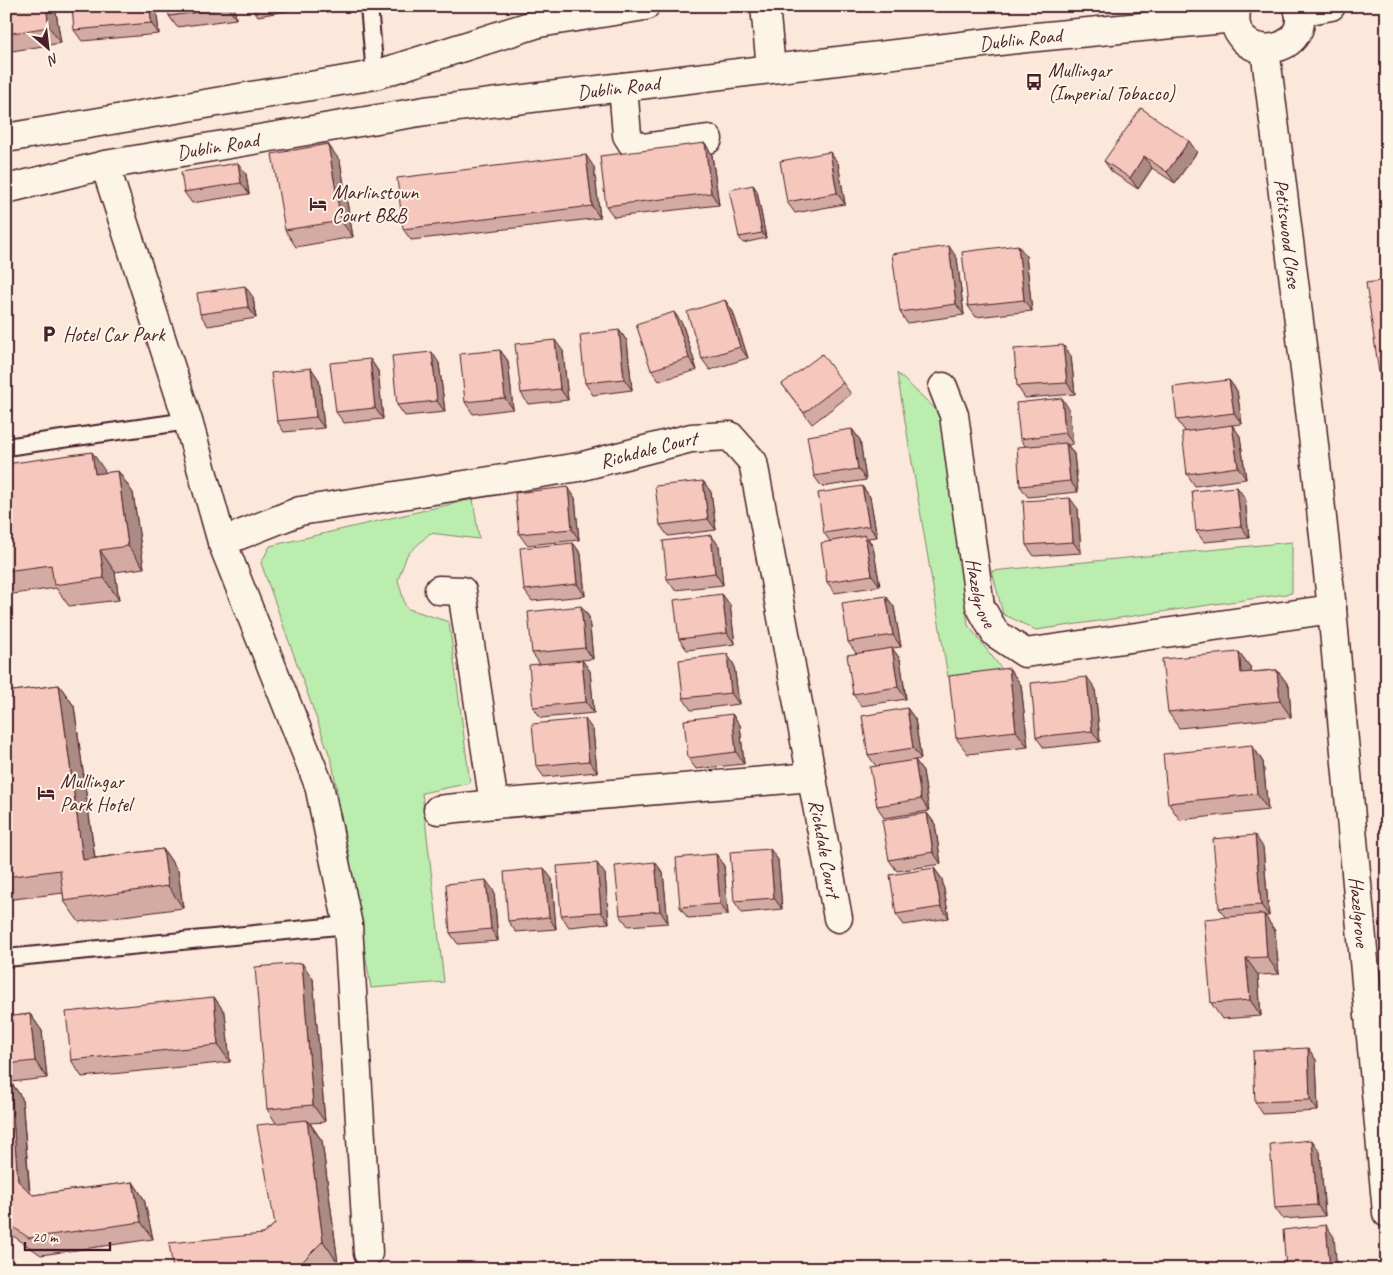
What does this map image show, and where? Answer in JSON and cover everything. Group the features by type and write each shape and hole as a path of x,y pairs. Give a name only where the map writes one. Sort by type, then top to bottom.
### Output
{"street":[{"path":"6,138 375,75 540,24 645,6"},
{"path":"765,6 771,68"},
{"path":"1236,12 1238,30 1244,40 1254,47 1265,49 1280,47 1292,39 1298,26 1299,9 1331,6"},
{"name":"Dublin Road","path":"6,189 105,165 425,111 1236,12"},
{"name":"Petitswood Close","path":"1265,49 1311,418"},
{"path":"622,87 626,127 632,143 642,148 708,139"},
{"path":"105,165 188,421 222,542 319,785 348,925 368,1253"},
{"name":"Hazelgrove","path":"943,387 954,415 980,606 995,633 1025,653 1332,609"},
{"name":"Hazelgrove","path":"1311,418 1332,609 1387,1213"},
{"name":"Richdale Court","path":"222,542 300,511 579,468 691,438 730,436 753,462 838,918"},
{"path":"439,590 462,591 494,804"},
{"name":"Richdale Court","path":"438,810 812,777"}],"lane":[{"path":"369,6 375,75"},
{"path":"6,447 188,421"},
{"path":"6,958 348,925"}],"green space":[{"path":"897,373 942,415 968,625 1004,672 948,677"},
{"path":"473,499 479,539 430,533 407,555 398,580 406,608 449,622 470,783 422,793 444,982 371,988 332,762 261,563 270,546"},
{"path":"1292,542 1292,593 1036,630 1003,614 992,571"}],"building":[{"path":"6,6 46,6 49,27 6,34"},
{"path":"72,6 150,6 151,23 74,30"},
{"path":"168,6 228,6 228,8 169,16"},
{"path":"1141,108 1189,141 1167,172 1144,156 1130,178 1104,161"},
{"path":"705,143 711,193 606,206 600,156"},
{"name":"Marlinstown Court B&B","path":"328,144 341,221 285,230 272,154"},
{"path":"830,152 837,193 787,202 780,161"},
{"path":"586,155 592,206 403,229 397,178"},
{"path":"238,163 241,183 184,192 181,172"},
{"path":"753,185 762,233 739,237 729,190"},
{"path":"1018,245 1024,300 968,306 962,252"},
{"path":"949,246 956,304 900,312 892,254"},
{"path":"1387,280 1387,428 1366,283"},
{"path":"245,286 248,307 200,314 197,293"},
{"path":"725,300 740,347 702,359 687,312"},
{"path":"674,312 689,358 651,370 636,324"},
{"path":"619,330 624,379 585,383 580,335"},
{"path":"555,340 560,389 521,393 515,344"},
{"path":"1063,345 1067,383 1017,386 1014,349"},
{"path":"500,350 505,398 465,402 460,354"},
{"path":"432,352 437,401 397,405 392,356"},
{"path":"822,354 843,383 804,413 782,384"},
{"path":"370,359 375,408 336,412 330,363"},
{"path":"311,368 316,417 277,421 271,373"},
{"path":"1229,380 1234,413 1177,420 1173,387"},
{"path":"1062,398 1065,433 1020,439 1016,403"},
{"path":"1232,425 1238,467 1187,474 1182,432"},
{"path":"852,429 858,469 814,476 807,436"},
{"path":"1066,443 1070,481 1020,486 1017,447"},
{"path":"92,452 95,474 118,471 128,546 100,550 104,578 54,585 51,565 6,571 6,464"},
{"path":"703,481 708,519 660,525 655,486"},
{"path":"862,486 869,526 824,533 818,493"},
{"path":"568,487 572,529 519,534 515,493"},
{"path":"1237,487 1241,526 1196,531 1192,491"},
{"path":"1070,498 1073,542 1026,545 1023,501"},
{"path":"711,535 715,573 667,579 663,541"},
{"path":"865,535 872,575 827,582 821,543"},
{"path":"573,543 577,584 524,590 520,548"},
{"path":"722,594 727,633 679,639 674,600"},
{"path":"886,596 893,635 848,642 842,603"},
{"path":"581,606 585,648 532,653 528,612"},
{"path":"892,648 898,687 853,694 847,655"},
{"path":"1239,652 1241,673 1277,670 1280,701 1168,712 1162,659"},
{"path":"727,654 731,693 683,698 679,660"},
{"path":"582,660 586,702 533,707 529,665"},
{"path":"1009,668 1016,731 956,738 949,676"},
{"path":"1087,677 1092,731 1036,737 1031,683"},
{"name":"Mullingar Park Hotel","path":"59,685 83,860 163,849 168,886 64,901 60,870 6,877 6,692"},
{"path":"907,708 913,748 868,755 862,716"},
{"path":"732,714 736,752 688,758 684,720"},
{"path":"585,719 589,761 536,766 532,724"},
{"path":"1252,745 1257,794 1168,803 1163,754"},
{"path":"915,760 921,799 877,806 870,767"},
{"path":"927,813 933,852 889,860 882,820"},
{"path":"1255,835 1261,905 1219,908 1213,839"},
{"path":"770,849 774,898 734,901 730,852"},
{"path":"716,854 720,904 680,907 676,858"},
{"path":"655,862 660,911 620,915 615,866"},
{"path":"597,863 601,912 561,915 557,866"},
{"path":"544,868 549,917 508,921 504,872"},
{"path":"934,868 941,907 896,914 890,875"},
{"path":"486,880 491,929 450,933 446,884"},
{"path":"1264,914 1267,957 1246,958 1250,1000 1211,1003 1204,919"},
{"path":"302,963 313,1105 267,1109 255,967"},
{"path":"214,997 218,1045 71,1060 66,1012"},
{"path":"30,1014 35,1061 6,1064 6,1017"},
{"path":"1308,1048 1310,1100 1255,1102 1253,1051"},
{"path":"10,1081 18,1181 33,1195 133,1182 141,1222 29,1238 6,1222 6,1082"},
{"path":"307,1120 323,1241 295,1269 173,1269 169,1243 263,1234 275,1224 257,1125"},
{"path":"1312,1140 1317,1205 1275,1208 1270,1144"},
{"path":"1326,1225 1330,1269 1286,1269 1283,1230"}],"place":[{"name":"Mullingar (Imperial Tobacco)","path":"1034,82"},
{"name":"Marlinstown Court B&B","path":"318,204"},
{"name":"Hotel Car Park","path":"49,334"},
{"name":"Mullingar Park Hotel","path":"46,793"}]}
